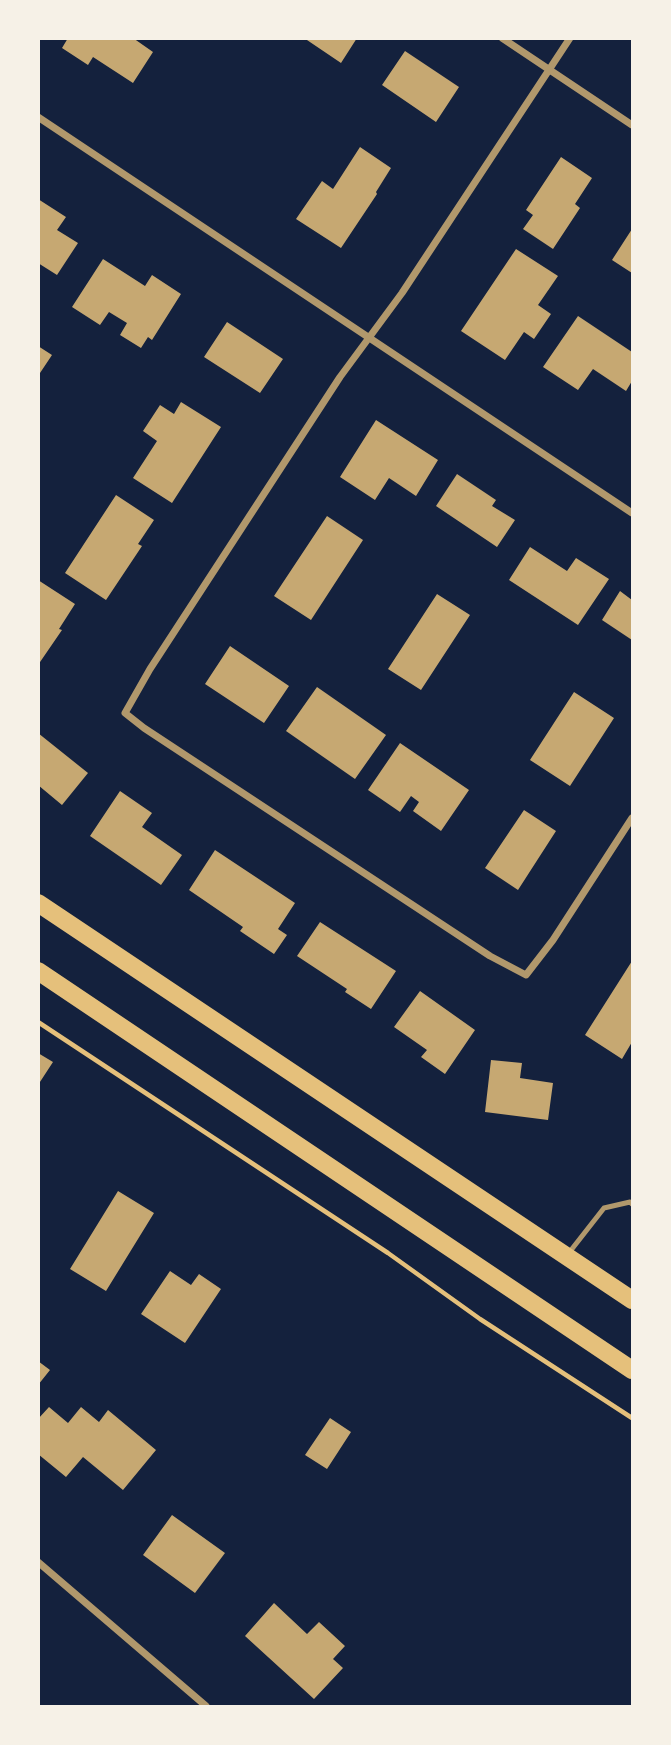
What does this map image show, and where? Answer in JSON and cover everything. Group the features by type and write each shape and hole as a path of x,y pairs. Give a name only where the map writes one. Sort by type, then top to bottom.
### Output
{"main road":[{"path":"40,904 632,1300"},
{"path":"38,971 632,1370"}],"street":[{"path":"502,38 632,125"},
{"path":"570,38 402,293 332,388 150,669 125,713 490,956 526,975 553,940 632,818"},
{"path":"38,117 632,513"},
{"path":"38,1562 206,1706"}],"lane":[{"path":"566,1256 604,1208 630,1202 632,1204"}],"path":[{"path":"38,1022 632,1418"}],"building":[{"path":"68,38 133,38 153,52 133,83 93,57 88,65 62,48"},
{"path":"304,38 357,38 341,63"},
{"path":"405,51 459,87 436,122 382,85"},
{"path":"360,147 391,168 341,248 296,219 322,181 333,189"},
{"path":"561,157 592,178 575,204 580,208 553,249 523,229 533,215 526,210"},
{"path":"38,199 66,217 57,230 78,243 57,275 38,263"},
{"path":"632,229 632,273 612,260"},
{"path":"516,249 558,276 538,305 551,314 534,339 524,332 505,360 461,331"},
{"path":"103,259 145,286 152,275 181,294 152,340 148,337 141,348 120,335 127,323 109,312 100,325 72,307"},
{"path":"578,316 632,352 632,381 626,391 593,369 578,390 543,367"},
{"path":"227,322 283,359 260,393 204,357"},
{"path":"38,346 52,355 38,376"},
{"path":"181,402 221,427 172,503 133,478 157,441 143,431 160,405 174,414"},
{"path":"376,420 438,460 416,496 389,478 375,500 340,477"},
{"path":"457,474 496,500 492,506 515,520 497,547 436,506"},
{"path":"116,495 154,520 138,544 142,546 106,600 65,573"},
{"path":"327,516 363,540 311,620 274,596"},
{"path":"530,547 567,571 576,558 609,579 578,625 509,580"},
{"path":"38,580 75,604 59,629 62,630 38,665"},
{"path":"620,591 632,600 632,640 602,620"},
{"path":"437,594 470,615 421,690 388,669"},
{"path":"230,646 289,686 264,723 205,684"},
{"path":"317,687 386,735 355,779 286,731"},
{"path":"574,692 614,718 570,786 530,760"},
{"path":"38,733 88,773 62,805 38,785"},
{"path":"400,743 469,790 441,831 413,811 419,802 411,796 400,812 368,790"},
{"path":"120,791 152,813 142,827 182,855 161,885 90,836"},
{"path":"524,810 556,831 518,890 485,868"},
{"path":"215,850 295,903 278,929 287,935 274,954 240,931 243,927 189,890"},
{"path":"320,922 396,971 371,1009 345,992 347,989 297,956"},
{"path":"632,961 632,1042 622,1059 585,1035"},
{"path":"420,991 475,1030 445,1074 421,1057 427,1050 394,1027"},
{"path":"38,1053 53,1062 38,1085"},
{"path":"491,1060 522,1063 520,1078 553,1083 548,1120 485,1112"},
{"path":"118,1191 154,1213 106,1291 70,1269"},
{"path":"170,1271 191,1285 199,1274 221,1289 185,1343 141,1314"},
{"path":"38,1361 50,1370 38,1385"},
{"path":"49,1407 68,1423 81,1407 99,1422 108,1410 156,1450 123,1490 83,1457 66,1477 38,1454 38,1419"},
{"path":"330,1418 351,1432 327,1469 305,1455"},
{"path":"172,1515 225,1553 195,1593 143,1555"},
{"path":"274,1603 307,1634 319,1622 345,1646 333,1659 343,1668 314,1699 245,1636"}]}
